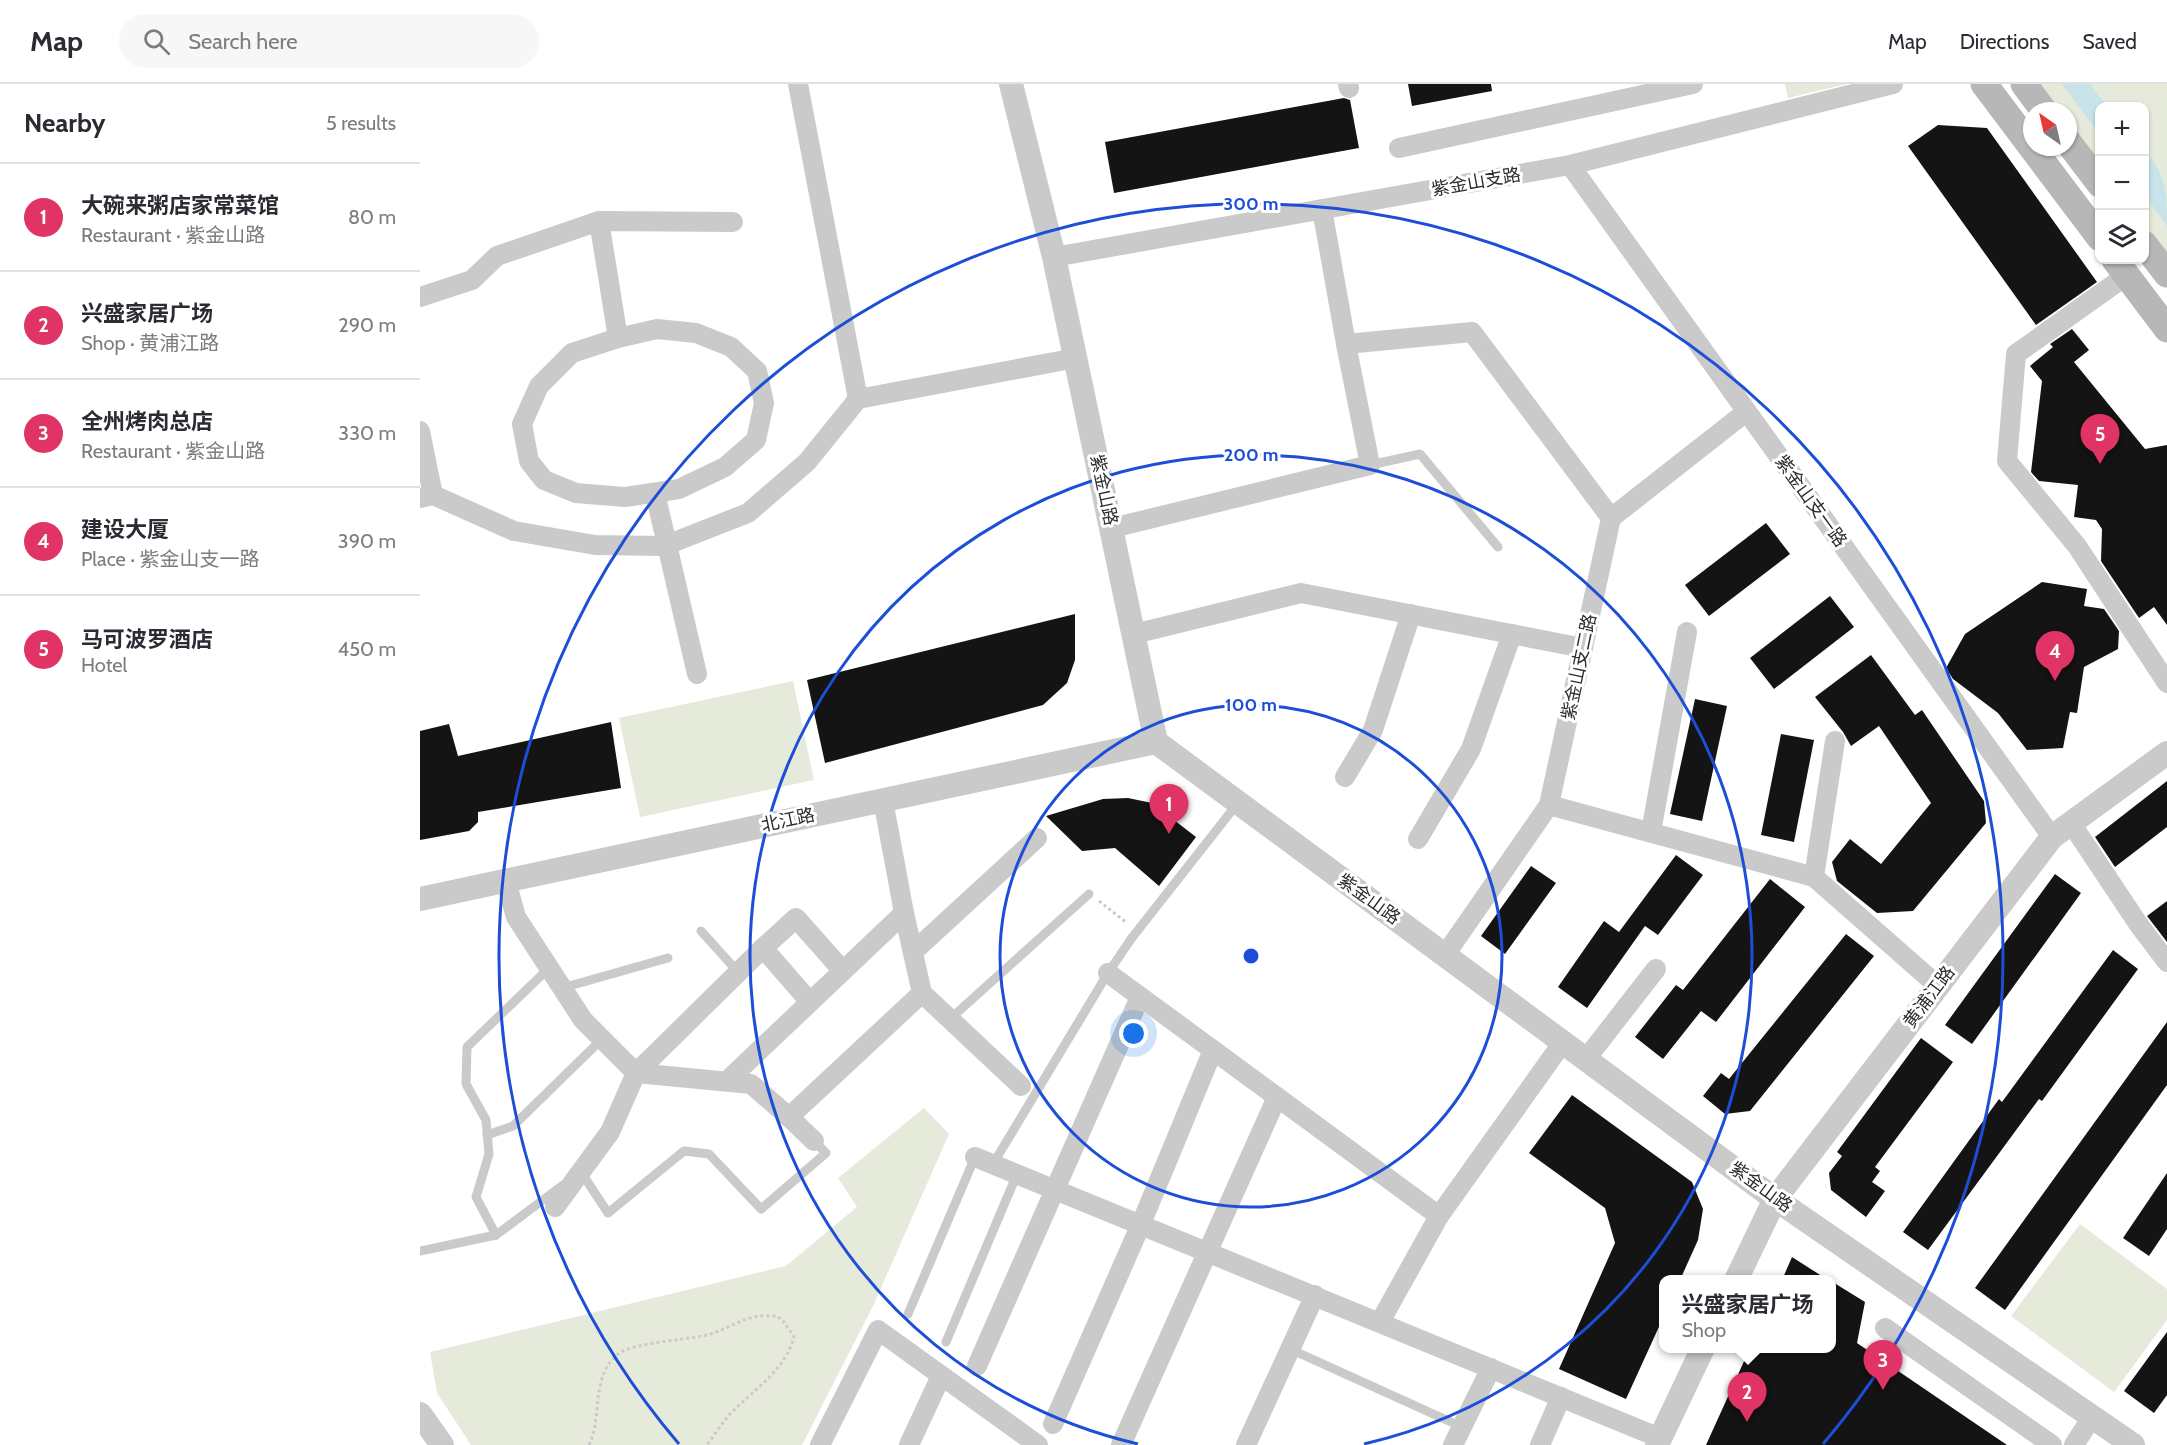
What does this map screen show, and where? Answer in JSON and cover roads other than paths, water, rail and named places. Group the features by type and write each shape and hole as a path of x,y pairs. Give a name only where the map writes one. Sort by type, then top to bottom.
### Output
{"main road":[{"path":"1984,84 2095,231"},
{"path":"2024,84 2037,102"},
{"path":"2077,154 2095,177"},
{"path":"2149,249 2167,274"},
{"path":"2121,267 2167,329"}],"street":[{"path":"798,84 858,399"},
{"name":"紫金山路","path":"1011,84 1054,257 1156,742 1775,1198 2133,1445"},
{"path":"1399,148 1693,84"},
{"name":"紫金山支路","path":"1054,257 1570,165 1893,84"},
{"name":"紫金山支一路","path":"1570,165 1746,412 2061,830 2167,962"},
{"path":"1112,528 1370,465 1322,209"},
{"path":"599,221 618,338"},
{"path":"420,297 472,280 497,256 599,221 733,222"},
{"path":"2121,267 2016,354 2007,461 2077,546 2167,683"},
{"path":"657,329 696,333 731,347 757,371 764,403 756,440 725,467 679,489 625,497 576,493 544,480 529,461 522,424 539,386 572,353 618,338 657,329"},
{"path":"1346,344 1472,332 1611,518 1746,412"},
{"path":"420,430 426,496 514,531 595,545 664,546 748,513 807,462 858,399 1076,358"},
{"path":"656,493 697,674"},
{"name":"紫金山支二路","path":"1445,955 1549,805 1611,518"},
{"path":"1134,634 1301,593 1583,648"},
{"path":"1345,777 1373,730 1411,614"},
{"path":"1651,832 1687,632"},
{"path":"1418,840 1471,749 1512,634"},
{"path":"1814,877 1835,741"},
{"name":"北江路","path":"420,899 1156,742"},
{"name":"黄浦江路","path":"1738,1275 1775,1198 2061,830 2167,753"},
{"path":"884,800 904,913 922,993 1020,1086"},
{"path":"1549,805 1814,877 1938,986"},
{"path":"913,952 1037,838"},
{"path":"506,881 516,916 583,1020 636,1073 751,1084 814,1142"},
{"path":"727,1081 904,913"},
{"path":"555,1207 610,1132 636,1073 796,918 843,971"},
{"path":"763,948 810,1002"},
{"path":"1586,1059 1656,969"},
{"path":"1108,974 1439,1216"},
{"path":"789,1117 922,993"},
{"path":"977,1366 1140,997"},
{"path":"1380,1322 1439,1216 1563,1042"},
{"path":"1053,1424 1141,1224 1213,1050"},
{"path":"1121,1445 1277,1097"},
{"path":"984,1161 1561,1397 1658,1442 1701,1353"},
{"path":"1246,1445 1315,1295"},
{"path":"1884,1328 2052,1445"},
{"path":"820,1445 878,1330 941,1376 1017,1439 1038,1445"},
{"path":"1453,1445 1491,1368"},
{"path":"909,1445 941,1376"},
{"path":"1540,1445 1561,1397"},
{"path":"420,1414 442,1445"},
{"path":"2074,1445 2092,1417"}],"lane":[{"path":"1370,465 1420,454 1498,548"},
{"path":"908,1314 984,1161 1108,974 1239,802"},
{"path":"950,1019 1089,894"},
{"path":"701,931 738,973"},
{"path":"562,988 668,958"},
{"path":"496,1235 476,1197 489,1154 486,1120 466,1084 467,1047 549,968"},
{"path":"487,1135 513,1126 602,1040"},
{"path":"420,1251 496,1235 581,1172 608,1213 684,1151 710,1154 761,1209 826,1153 814,1142"},
{"path":"946,1342 1017,1174"},
{"path":"1290,1349 1462,1427"}],"water":[{"path":"2062,84 2090,84 2104,102 2095,102 2095,129 2077,102"},
{"path":"2149,156 2162,177 2167,203 2167,226 2149,201"}],"place":[{"name":"马可波罗酒店","path":"2100,464"},
{"name":"建设大厦","path":"2055,681"},
{"name":"大碗来粥店家常菜馆","path":"1169,834"},
{"name":"全州烤肉总店","path":"1883,1390"},
{"name":"兴盛家居广场","path":"1747,1422"}]}
